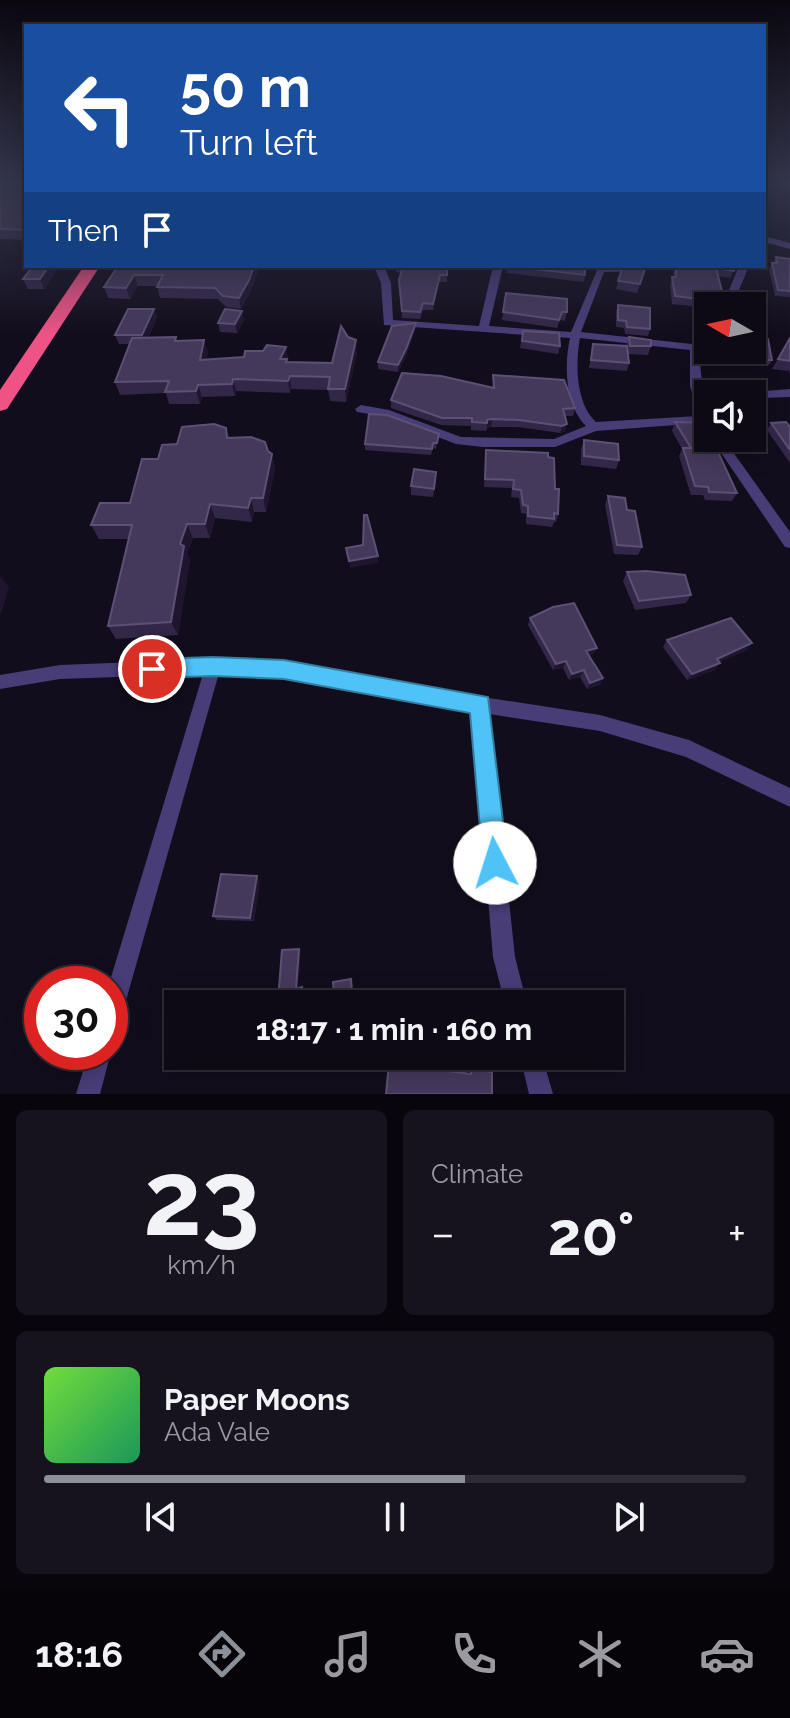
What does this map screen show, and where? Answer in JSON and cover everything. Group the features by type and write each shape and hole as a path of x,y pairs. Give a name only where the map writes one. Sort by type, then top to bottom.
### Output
{"highway":[{"path":"0,405 91,268"}],"street":[{"path":"766,240 790,246"},
{"path":"380,268 386,283 388,323 576,335 694,347"},
{"path":"484,328 498,268"},
{"path":"597,426 583,416 569,357 601,270 628,268"},
{"path":"732,292 743,268"},
{"path":"766,394 790,393"},
{"path":"361,409 385,413 460,441 483,443 555,443 597,426 694,422"},
{"path":"727,452 790,543"},
{"path":"0,682 60,672 213,666 284,669 392,691 600,723 676,745 790,798"},
{"path":"125,966 213,666"},
{"path":"480,705 504,957 512,990"},
{"path":"88,1094 95,1070"},
{"path":"535,1070 541,1094"}],"building":[{"path":"776,257 790,259 790,291 778,290 772,263 777,263"},
{"path":"31,268 48,268 40,279 23,279"},
{"path":"117,268 253,268 239,298 223,296 215,288 157,287 163,275 134,275 126,288 104,287"},
{"path":"402,268 447,268 447,275 440,275 433,304 423,303 420,312 402,311 399,280"},
{"path":"525,268 585,268 585,275"},
{"path":"622,268 645,268 640,284 618,281"},
{"path":"676,268 716,268 722,291 694,292 694,298 675,296 672,277 676,277"},
{"path":"506,293 567,299 567,312 562,312 559,320 503,312"},
{"path":"618,305 650,308 650,329 627,327 626,321 618,320"},
{"path":"128,309 154,309 142,335 115,335"},
{"path":"225,309 242,311 235,324 218,323"},
{"path":"416,323 398,365 378,362 392,326"},
{"path":"341,326 348,337 356,340 345,389 328,389 330,377 290,376 288,381 233,379 232,384 198,385 196,391 165,392 169,381 115,382 132,338 204,340 200,360 244,357 245,351 263,351 267,345 286,347 280,359 287,359 286,362 332,363"},
{"path":"523,331 559,333 560,346 522,341"},
{"path":"629,337 651,340 651,346 630,346"},
{"path":"790,338 790,361 778,359"},
{"path":"766,339 768,339 772,360 766,360"},
{"path":"593,344 627,346 629,363 591,360"},
{"path":"402,373 441,376 494,388 493,375 564,380 575,408 563,409 567,424 562,426 519,420 492,419 487,423 472,422 472,418 442,418 391,400"},
{"path":"369,414 387,415 439,434 437,443 433,443 432,449 365,444"},
{"path":"675,422 694,423 694,452 718,452 737,493 709,492 708,487 695,486 683,448 691,448"},
{"path":"786,422 790,427 790,450 771,423"},
{"path":"214,424 226,428 227,438 251,437 265,442 272,454 263,498 251,498 248,508 210,504 205,524 187,524 180,544 184,546 171,622 108,626 132,525 91,525 100,503 130,503 142,459 158,459 162,445 177,444 182,427"},
{"path":"584,440 618,444 619,460 584,456"},
{"path":"486,450 548,453 548,457 554,458 555,489 559,489 558,514 554,513 554,519 528,516 528,506 523,505 521,490 513,489 514,480 485,479"},
{"path":"414,469 436,472 434,489 411,486"},
{"path":"608,496 625,498 627,510 635,511 642,547 617,545"},
{"path":"364,515 367,515 378,556 349,561 346,548 363,545"},
{"path":"627,572 685,575 691,595 639,601"},
{"path":"574,603 597,648 586,651 603,678 590,683 584,670 572,674 566,661 556,664 530,618 553,607"},
{"path":"731,618 752,643 717,659 720,663 692,674 667,640"},
{"path":"221,874 257,876 250,918 213,916"},
{"path":"299,949 296,989 302,987 303,990 279,990 282,950"},
{"path":"351,979 352,990 334,990 333,982"},
{"path":"388,1070 441,1070 471,1074 471,1070 492,1072 492,1094 386,1094"}],"route":[{"path":"152,669 213,666 284,669 480,705 495,863"}]}
